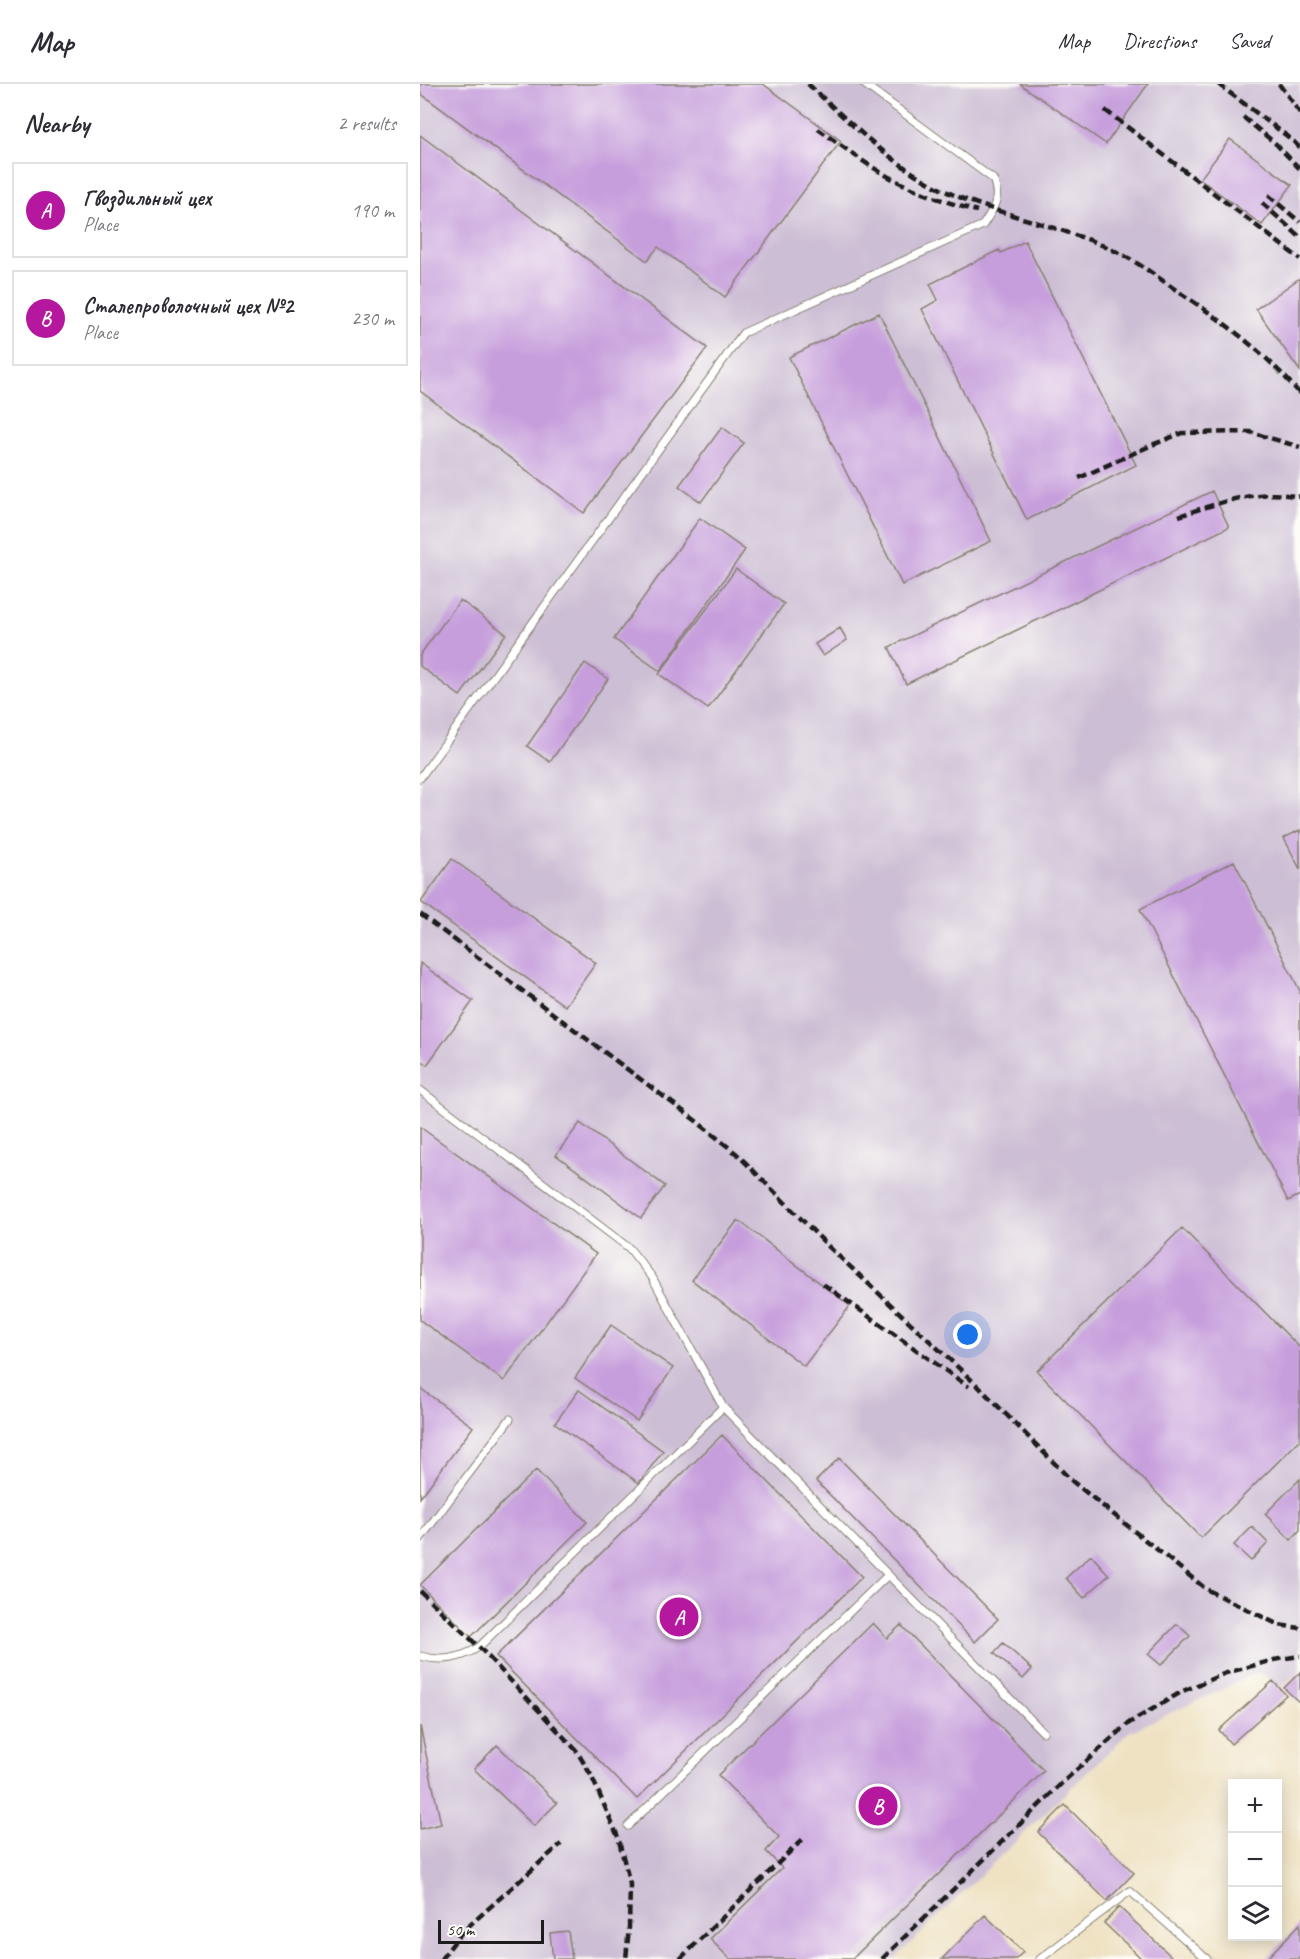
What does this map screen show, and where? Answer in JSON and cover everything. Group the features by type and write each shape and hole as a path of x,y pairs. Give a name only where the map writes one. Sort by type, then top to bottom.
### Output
{"lane":[{"path":"420,778 743,333 983,225 993,210 998,192 993,179 864,84"},
{"path":"420,1090 629,1248 652,1276 723,1407 1043,1732"},
{"path":"420,1656 437,1660 466,1655 479,1647 723,1407"},
{"path":"420,1539 510,1419"},
{"path":"628,1826 888,1575"},
{"path":"1040,1959 1130,1892 1207,1959"}],"shaded area":[{"path":"420,84 1300,84 1300,1670 1280,1688 1260,1672 1129,1732 894,1959 420,1959"}],"building":[{"path":"420,84 763,84 841,141 725,297 658,247 647,261 420,93"},
{"path":"1020,84 1148,84 1106,144"},
{"path":"420,135 707,348 584,513 420,391"},
{"path":"1230,139 1292,185 1262,225 1200,179"},
{"path":"1025,241 1136,465 1027,520 922,309 938,300 930,284 999,250 1001,253"},
{"path":"1300,278 1300,371 1256,309"},
{"path":"879,313 991,541 902,585 789,357"},
{"path":"722,427 744,443 701,502 679,486"},
{"path":"1212,491 1229,527 906,684 889,647"},
{"path":"700,518 745,550 660,671 614,639"},
{"path":"736,569 784,604 708,709 659,674"},
{"path":"460,600 506,634 460,696 420,666 420,655"},
{"path":"840,628 847,640 823,656 815,644"},
{"path":"585,663 608,679 550,762 527,746"},
{"path":"1300,830 1300,869 1284,838"},
{"path":"452,859 596,963 565,1006 421,902"},
{"path":"1234,861 1300,991 1300,1195 1288,1201 1140,909"},
{"path":"420,963 473,1001 427,1065 420,1059"},
{"path":"580,1123 665,1186 641,1218 556,1155"},
{"path":"420,1127 596,1254 504,1381 420,1320"},
{"path":"738,1220 850,1306 804,1366 692,1280"},
{"path":"1182,1228 1300,1348 1300,1440 1201,1538 1037,1371"},
{"path":"611,1325 673,1368 637,1421 575,1378"},
{"path":"420,1388 473,1427 420,1498"},
{"path":"579,1390 663,1451 639,1483 555,1423"},
{"path":"722,1435 862,1577 637,1799 496,1656"},
{"path":"839,1458 998,1619 975,1642 816,1481"},
{"path":"536,1470 587,1522 471,1637 420,1585"},
{"path":"1300,1479 1300,1530 1291,1540 1265,1514"},
{"path":"1252,1527 1268,1543 1251,1561 1234,1545"},
{"path":"1091,1555 1109,1575 1084,1598 1066,1578"},
{"path":"873,1623 887,1638 901,1625 1044,1771 852,1959 730,1959 710,1939 782,1868 766,1851 779,1837 718,1775"},
{"path":"1177,1624 1190,1636 1161,1665 1148,1654"},
{"path":"1003,1643 1032,1669 1023,1679 994,1653"},
{"path":"1300,1672 1300,1703 1284,1688"},
{"path":"1273,1681 1286,1695 1231,1744 1219,1730"},
{"path":"420,1726 441,1824 420,1829"},
{"path":"497,1745 557,1803 534,1826 474,1769"},
{"path":"1065,1805 1134,1873 1107,1901 1038,1832"},
{"path":"1119,1907 1174,1959 1142,1959 1104,1923"},
{"path":"985,1915 1023,1952 1016,1959 942,1959"},
{"path":"1300,1924 1300,1959 1268,1959 1267,1958"},
{"path":"568,1931 572,1959 553,1959 550,1933"}],"railway":[{"path":"808,84 886,154 939,188 988,208 1087,239 1136,263 1212,314 1243,338 1300,394"},
{"path":"1218,84 1300,148"},
{"path":"1279,84 1300,113"},
{"path":"1105,110 1300,259"},
{"path":"1243,117 1276,144 1300,169"},
{"path":"818,129 891,178 933,197 977,211"},
{"path":"1268,195 1300,222"},
{"path":"1262,203 1300,237"},
{"path":"1079,478 1182,433 1250,432 1300,447"},
{"path":"1179,516 1238,498 1269,494 1300,497"},
{"path":"420,914 737,1154 828,1246 978,1386 1072,1481 1206,1589 1279,1625 1300,1628"},
{"path":"823,1284 969,1387"},
{"path":"420,1591 479,1647 576,1750 591,1775 618,1837 630,1884 626,1959"},
{"path":"882,1959 1064,1781 1129,1723 1183,1691 1226,1673 1274,1660 1300,1656"},
{"path":"680,1959 803,1839"},
{"path":"441,1959 462,1932 561,1844"}],"place":[{"name":"Гвоздильный цех","path":"679,1617"},
{"name":"Сталепроволочный цех №2","path":"878,1806"}]}
